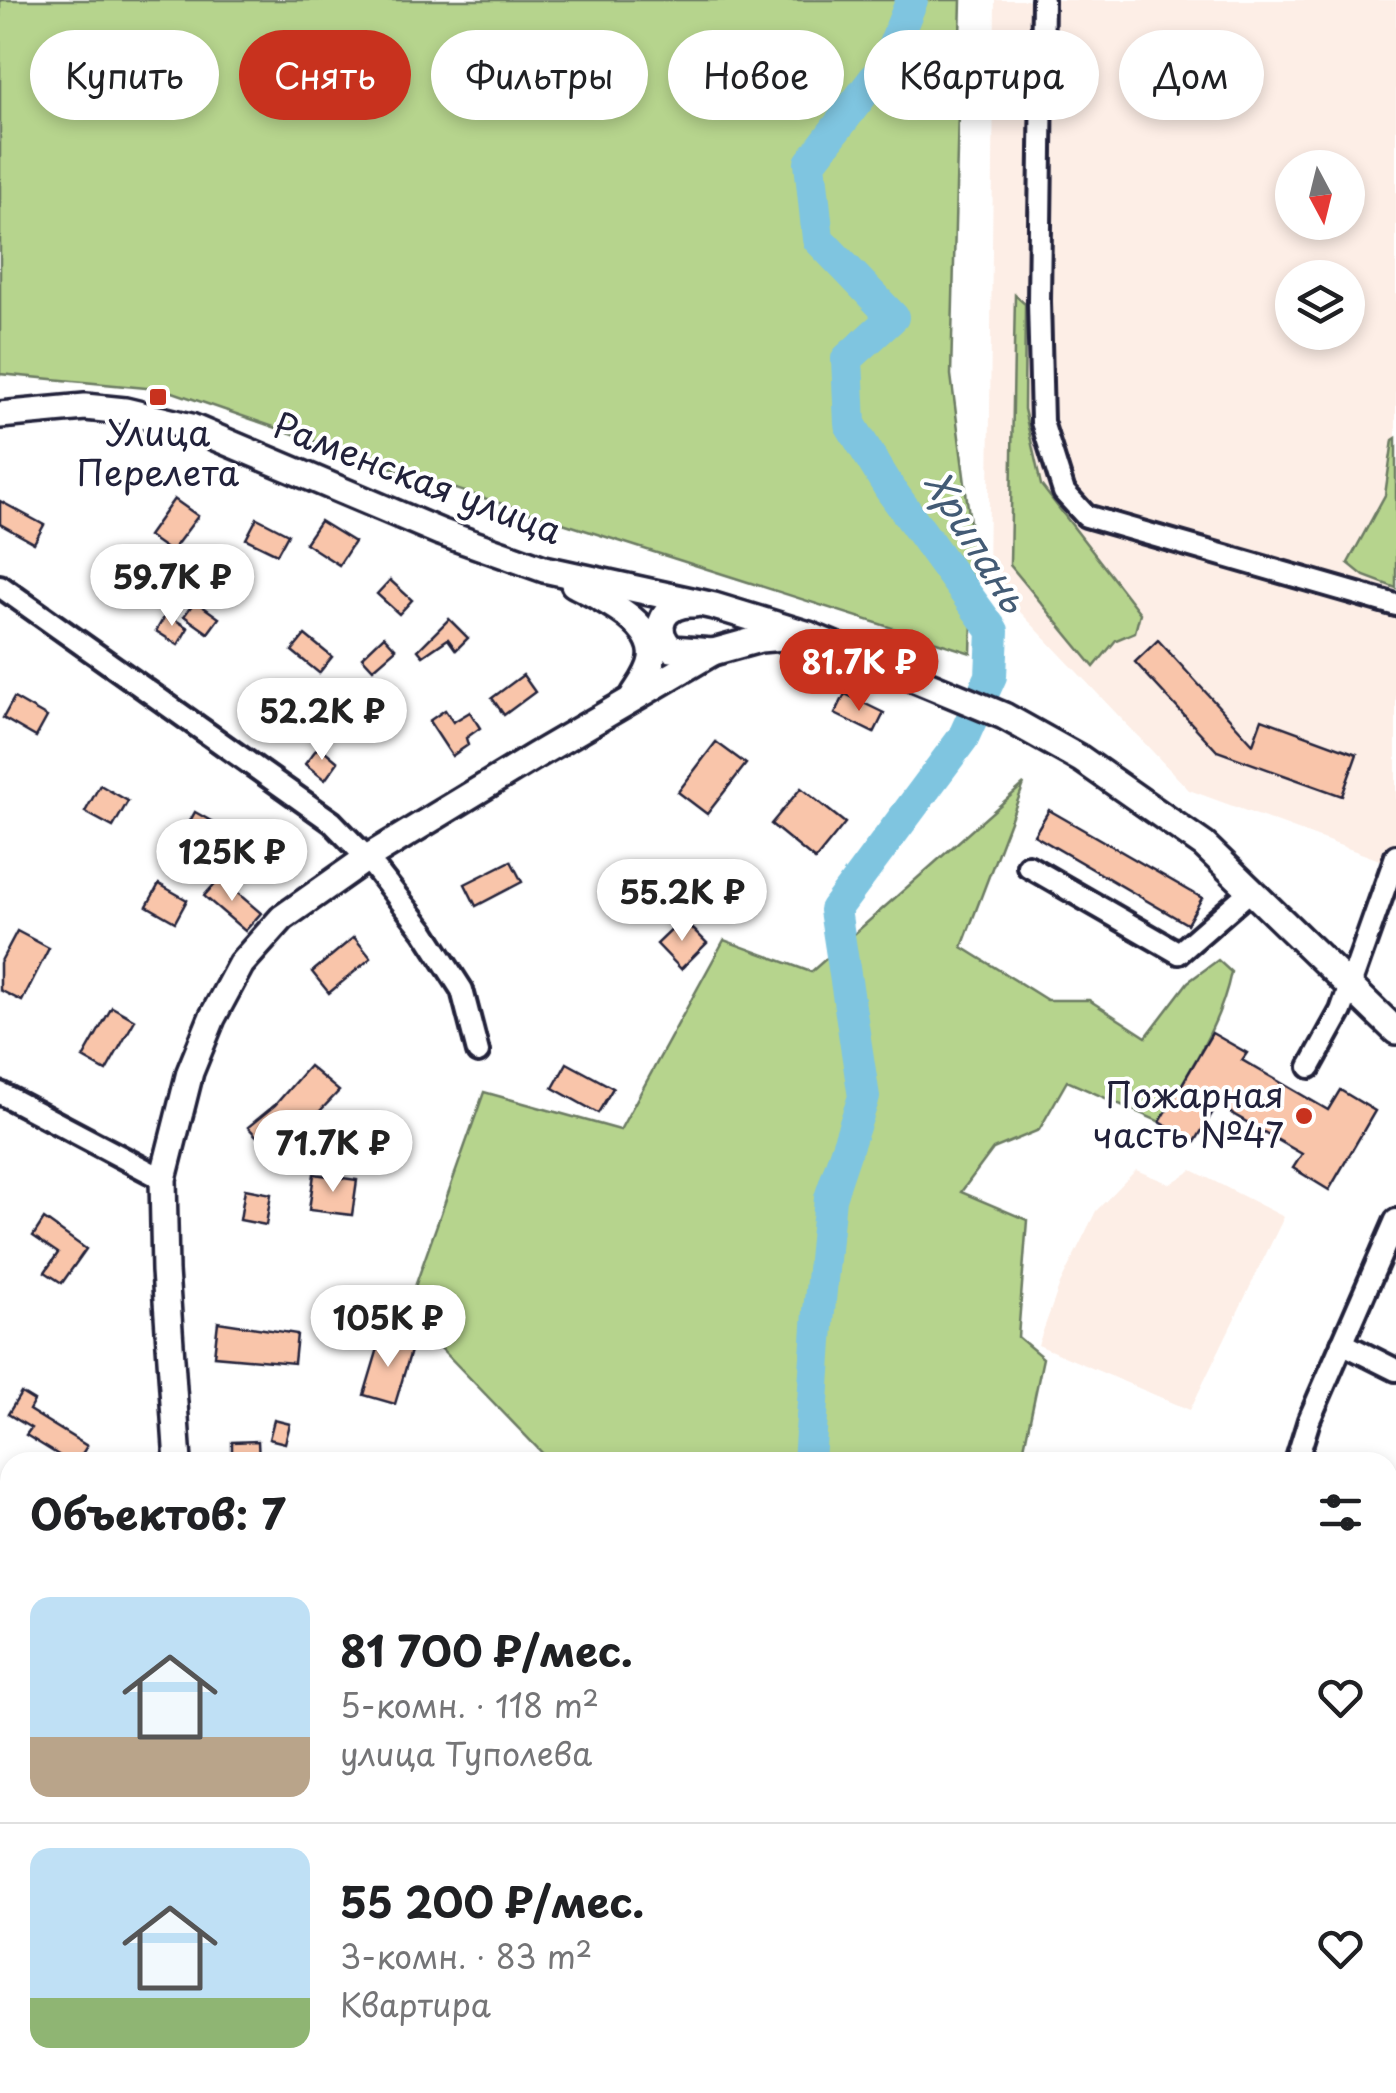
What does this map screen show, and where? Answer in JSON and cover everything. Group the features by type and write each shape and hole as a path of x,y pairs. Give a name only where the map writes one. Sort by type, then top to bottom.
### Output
{"main road":[{"name":"Раменская улица","path":"0,415 84,408 125,410 191,427 440,532 544,569 714,606 809,635 1004,716 1130,790 1204,845 1396,1031"},
{"path":"544,569 620,608 644,632 652,661 631,700"},
{"path":"712,652 672,649 660,634 661,620 670,608 681,603 714,606"},
{"path":"177,1452 163,1179 190,1072 240,964 282,918 367,858 712,652 760,638 809,635"}],"street":[{"path":"1043,0 1038,300 1042,422 1064,492 1086,516 1396,605"},
{"path":"0,586 332,822 367,858 424,932 462,990 478,1052"},
{"path":"1310,1067 1341,1011 1396,856"},
{"path":"1028,866 1179,953 1250,890"},
{"path":"0,1092 163,1179"},
{"path":"1299,1452 1309,1420 1396,1220"},
{"path":"1342,1343 1396,1370"}],"shaded area":[{"path":"995,0 1396,0 1396,866 1189,790 988,578 994,120 1099,120 1099,30 995,30"},
{"path":"1136,1170 1170,1184 1192,1170 1284,1217 1190,1410 1038,1345 1060,1284 1096,1211"}],"green space":[{"path":"0,0 961,0 960,30 864,30 864,120 958,120 951,375 974,554 971,653 421,478 167,390 0,374"},
{"path":"1015,295 1025,304 1024,409 1041,485 1140,613 1135,632 1116,640 1094,667 1010,565"},
{"path":"1396,438 1396,588 1364,576 1348,563 1385,495"},
{"path":"1024,784 962,947 1047,1000 1089,1000 1146,1037 1188,982 1218,960 1231,972 1211,1031 1160,1122 1067,1081 1039,1130 993,1149 961,1192 1027,1220 1018,1337 1043,1358 1023,1452 541,1452 406,1312 484,1092 620,1130 724,940 811,972"}],"building":[{"path":"174,499 198,516 171,552 148,536"},
{"path":"0,501 44,525 34,543 0,524"},
{"path":"257,518 288,534 277,554 246,539"},
{"path":"320,521 354,542 339,565 305,543"},
{"path":"133,569 151,580 136,605 118,594"},
{"path":"390,580 412,600 399,614 377,594"},
{"path":"195,601 219,618 208,633 184,616"},
{"path":"166,614 188,628 178,645 156,631"},
{"path":"449,619 468,638 456,650 448,639 423,656 418,650"},
{"path":"305,635 332,657 319,673 292,651"},
{"path":"384,636 396,649 373,669 362,657"},
{"path":"1158,640 1253,744 1262,719 1357,754 1342,796 1217,751 1135,662"},
{"path":"523,675 535,692 504,715 492,698"},
{"path":"377,686 392,701 371,722 356,707"},
{"path":"845,694 884,713 874,733 835,714"},
{"path":"14,698 47,717 36,737 3,718"},
{"path":"445,710 453,722 470,712 480,728 466,738 468,745 452,756 429,721"},
{"path":"716,742 746,764 707,814 678,792"},
{"path":"319,746 338,762 325,780 305,764"},
{"path":"100,785 128,801 113,827 85,812"},
{"path":"801,788 845,823 815,860 771,824"},
{"path":"1049,810 1202,898 1187,924 1034,835"},
{"path":"195,812 227,830 205,870 173,852"},
{"path":"511,861 522,882 476,906 465,884"},
{"path":"624,877 652,900 635,920 607,897"},
{"path":"220,878 261,913 245,931 204,896"},
{"path":"159,884 187,900 175,922 147,906"},
{"path":"683,919 707,943 681,969 657,944"},
{"path":"17,931 49,948 22,1001 0,990 0,963"},
{"path":"354,937 371,958 329,993 312,972"},
{"path":"112,1007 135,1020 106,1071 83,1058"},
{"name":"Пожарная часть №47","path":"1212,1033 1247,1053 1242,1060 1328,1110 1340,1090 1375,1111 1329,1190 1293,1168 1302,1154 1217,1105 1195,1142 1160,1122"},
{"path":"567,1063 613,1088 598,1113 553,1088"},
{"path":"309,1066 339,1091 276,1157 248,1127 275,1105"},
{"path":"314,1174 357,1180 352,1215 309,1210"},
{"path":"245,1189 271,1194 266,1225 240,1220"},
{"path":"44,1219 86,1249 62,1283 45,1272 58,1253 33,1236"},
{"path":"218,1322 297,1334 294,1363 214,1356"},
{"path":"382,1335 413,1344 395,1404 364,1395"},
{"path":"21,1393 34,1401 29,1410 87,1446 83,1452 54,1452 26,1435 31,1428 8,1414"},
{"path":"274,1420 290,1424 285,1443 269,1439"},
{"path":"258,1441 259,1452 232,1452 232,1442"}],"waterway":[{"name":"Хрипань","path":"810,1452 830,1198 864,1097 835,910 963,738 991,676 993,631 890,489 850,424 847,359 893,317 818,239 810,163 887,62 912,0"}],"place":[{"name":"Улица Перелета","path":"158,397"},
{"name":"Пожарная часть №47","path":"1304,1116"}]}
